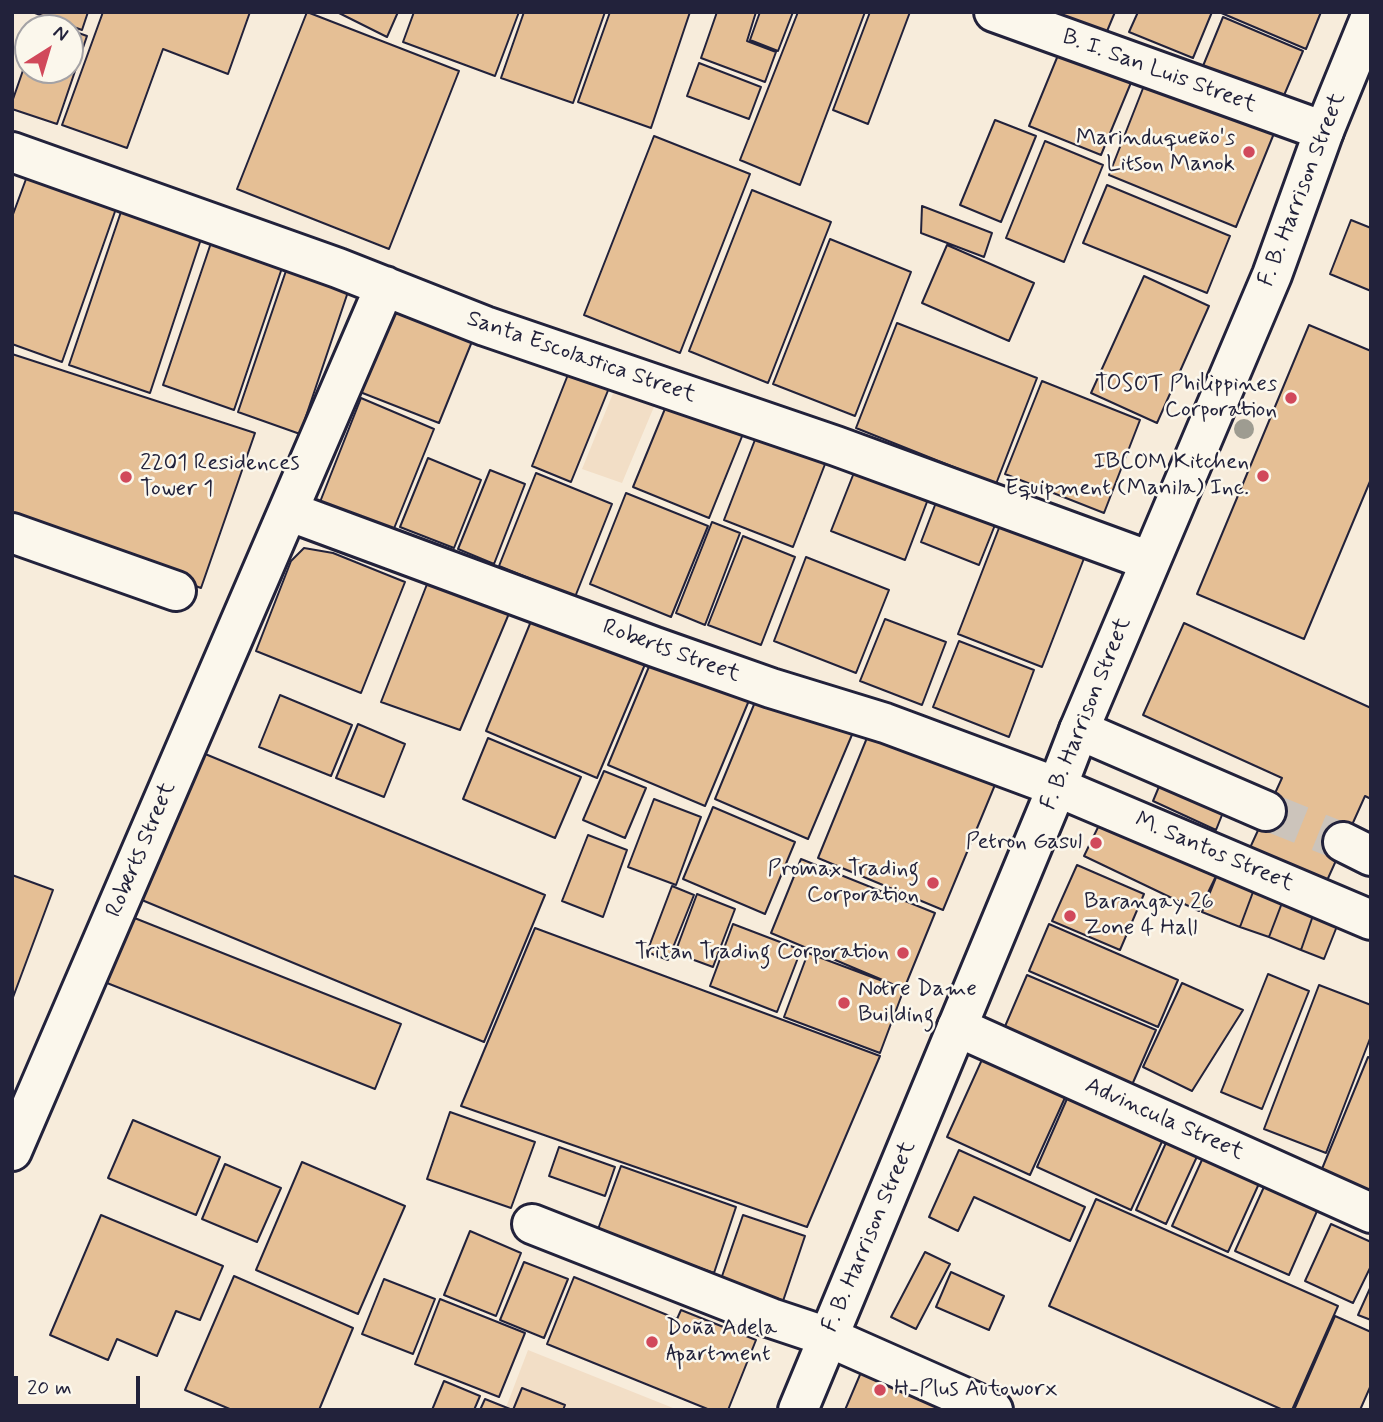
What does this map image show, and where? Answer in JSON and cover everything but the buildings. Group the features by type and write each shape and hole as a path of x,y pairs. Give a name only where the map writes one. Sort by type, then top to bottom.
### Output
{"street":[{"name":"B. I. San Luis Street","path":"994,12 1324,131"},
{"name":"F. B. Harrison Street","path":"798,1410 1058,787 1079,730 1272,275 1324,131 1371,16"},
{"name":"Santa Escolastica Street","path":"12,152 385,286 485,326 836,446 1150,561"},
{"name":"Roberts Street","path":"17,1126 385,286"},
{"name":"Roberts Street","path":"288,511 655,648 885,723 1058,787"},
{"path":"12,533 176,591"},
{"path":"1079,730 1266,811"},
{"name":"M. Santos Street","path":"1058,787 1371,920"},
{"name":"Advincula Street","path":"957,1027 1371,1213"},
{"path":"532,1224 771,1318 828,1337 993,1410"}],"shaded area":[{"path":"616,386 656,402 622,483 582,469"},
{"path":"528,1350 678,1410 505,1410"}],"tunnel":[{"path":"1266,811 1343,842"}],"place":[{"name":"Marinduqueño's Litson Manok","path":"1249,152"},
{"name":"TOSOT Philippines Corporation","path":"1291,398"},
{"name":"IBCOM Kitchen Equipment (Manila) Inc.","path":"1263,476"},
{"name":"2201 Residences Tower 1","path":"126,477"},
{"name":"Petron Gasul","path":"1096,843"},
{"name":"Promax Trading Corporation","path":"933,883"},
{"name":"Barangay 26 Zone 4 Hall","path":"1070,916"},
{"name":"Tritan Trading Corporation","path":"903,953"},
{"name":"Notre Dame Building","path":"844,1003"},
{"name":"Doña Adela Apartment","path":"652,1342"},
{"name":"H-Plus Autoworx","path":"880,1390"}]}
